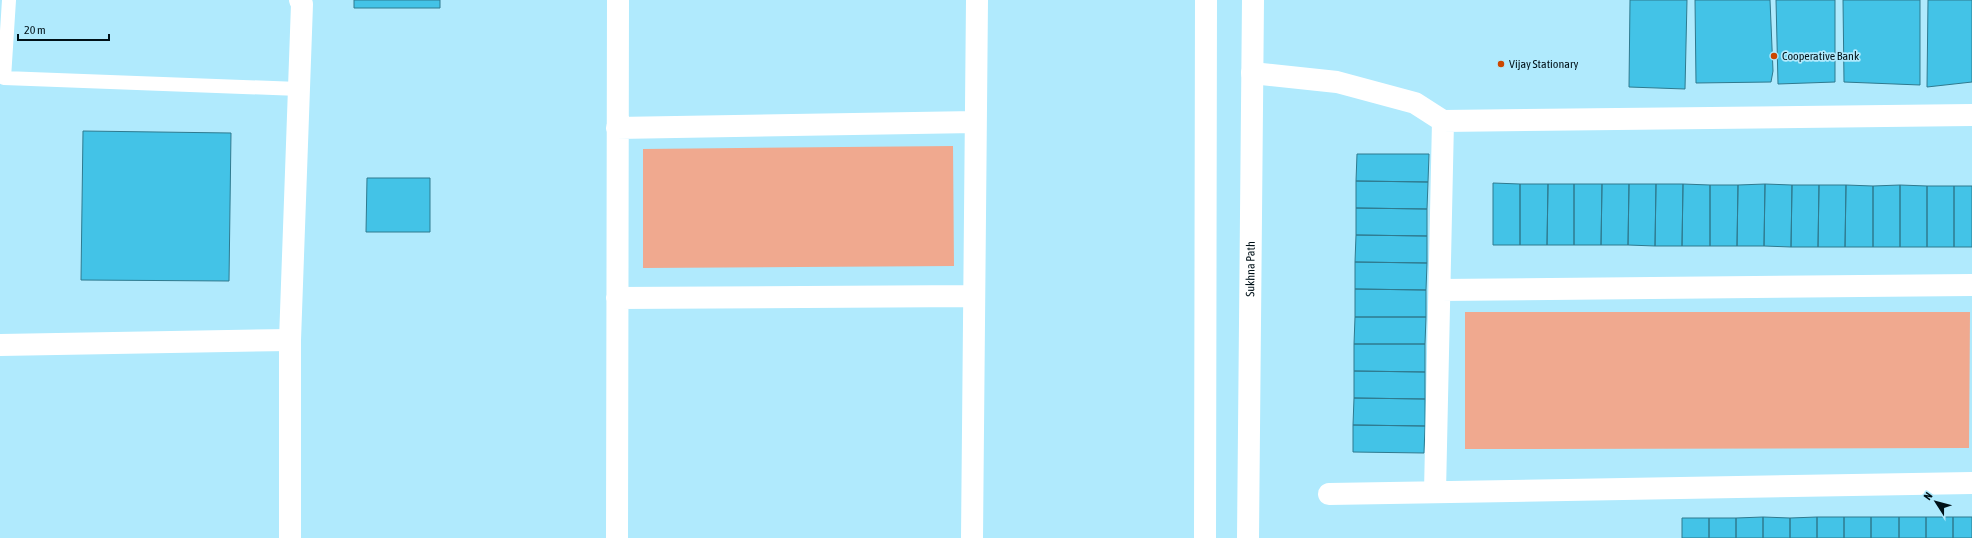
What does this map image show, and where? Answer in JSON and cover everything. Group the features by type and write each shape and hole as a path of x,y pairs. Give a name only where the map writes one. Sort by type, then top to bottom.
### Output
{"street":[{"path":"290,538 290,340 302,4 300,0"},
{"path":"617,538 618,0"},
{"path":"972,538 977,0"},
{"path":"1204,538 1206,0"},
{"name":"Sukhna Path","path":"1248,538 1253,0"},
{"path":"1252,73 1337,82 1415,103 1443,121 1972,115"},
{"path":"1435,492 1443,121"},
{"path":"617,128 975,122"},
{"path":"1440,290 1972,285"},
{"path":"617,298 974,296"},
{"path":"0,345 290,340"},
{"path":"1329,494 1972,483"}],"lane":[{"path":"9,0 2,78 299,89"}],"shaded area":[{"path":"953,146 954,266 643,268 643,149"},
{"path":"1465,312 1970,312 1969,448 1465,449"}],"building":[{"path":"354,0 440,0 440,8 354,8"},
{"path":"1630,0 1687,0 1685,89 1629,87"},
{"path":"1695,0 1770,0 1773,71 1771,82 1696,83"},
{"path":"1776,0 1835,0 1835,82 1778,84"},
{"path":"1843,0 1920,0 1920,85 1844,82"},
{"path":"1928,0 1972,0 1972,82 1927,87"},
{"path":"83,131 231,133 229,281 81,280"},
{"path":"1357,154 1429,154 1428,182 1356,181"},
{"path":"367,178 430,178 430,232 366,232"},
{"path":"1356,181 1428,182 1427,209 1356,208"},
{"path":"1493,183 1520,184 1520,245 1493,245"},
{"path":"1520,184 1548,184 1547,245 1520,245"},
{"path":"1548,184 1574,184 1574,245 1547,245"},
{"path":"1574,184 1602,184 1601,245 1574,245"},
{"path":"1602,184 1629,184 1628,245 1601,245"},
{"path":"1629,184 1656,184 1655,246 1628,245"},
{"path":"1656,184 1683,184 1682,246 1655,246"},
{"path":"1683,184 1710,185 1710,246 1682,246"},
{"path":"1765,184 1792,185 1791,247 1764,246"},
{"path":"1765,184 1764,246 1737,246 1738,185"},
{"path":"1710,185 1738,185 1737,246 1710,246"},
{"path":"1792,185 1819,185 1818,247 1791,247"},
{"path":"1819,185 1846,185 1845,247 1818,247"},
{"path":"1846,185 1873,186 1873,247 1845,247"},
{"path":"1900,185 1900,247 1873,247 1873,186"},
{"path":"1900,185 1927,186 1927,247 1900,247"},
{"path":"1927,186 1954,186 1954,247 1927,247"},
{"path":"1954,186 1972,186 1972,247 1954,247"},
{"path":"1356,208 1427,209 1427,236 1356,235"},
{"path":"1356,235 1427,236 1427,263 1355,262"},
{"path":"1355,262 1427,263 1426,290 1355,289"},
{"path":"1355,289 1426,290 1426,317 1355,317"},
{"path":"1355,317 1426,317 1425,344 1354,344"},
{"path":"1354,344 1425,344 1425,372 1354,371"},
{"path":"1354,371 1425,372 1425,399 1354,398"},
{"path":"1354,398 1425,399 1425,426 1353,425"},
{"path":"1353,425 1425,426 1424,453 1353,452"},
{"path":"1763,517 1790,518 1790,538 1763,538"},
{"path":"1763,517 1763,538 1736,538 1736,518"},
{"path":"1817,517 1817,538 1790,538 1790,518"},
{"path":"1817,517 1844,517 1844,538 1817,538"},
{"path":"1844,517 1871,517 1871,538 1844,538"},
{"path":"1871,517 1899,517 1899,538 1871,538"},
{"path":"1899,517 1926,517 1926,538 1899,538"},
{"path":"1926,517 1953,517 1953,538 1926,538"},
{"path":"1953,517 1972,517 1972,538 1953,538"},
{"path":"1682,518 1709,518 1709,538 1682,538"},
{"path":"1709,518 1736,518 1736,538 1709,538"}],"place":[{"name":"Cooperative Bank","path":"1774,56"},
{"name":"Vijay Stationary","path":"1501,64"}]}
